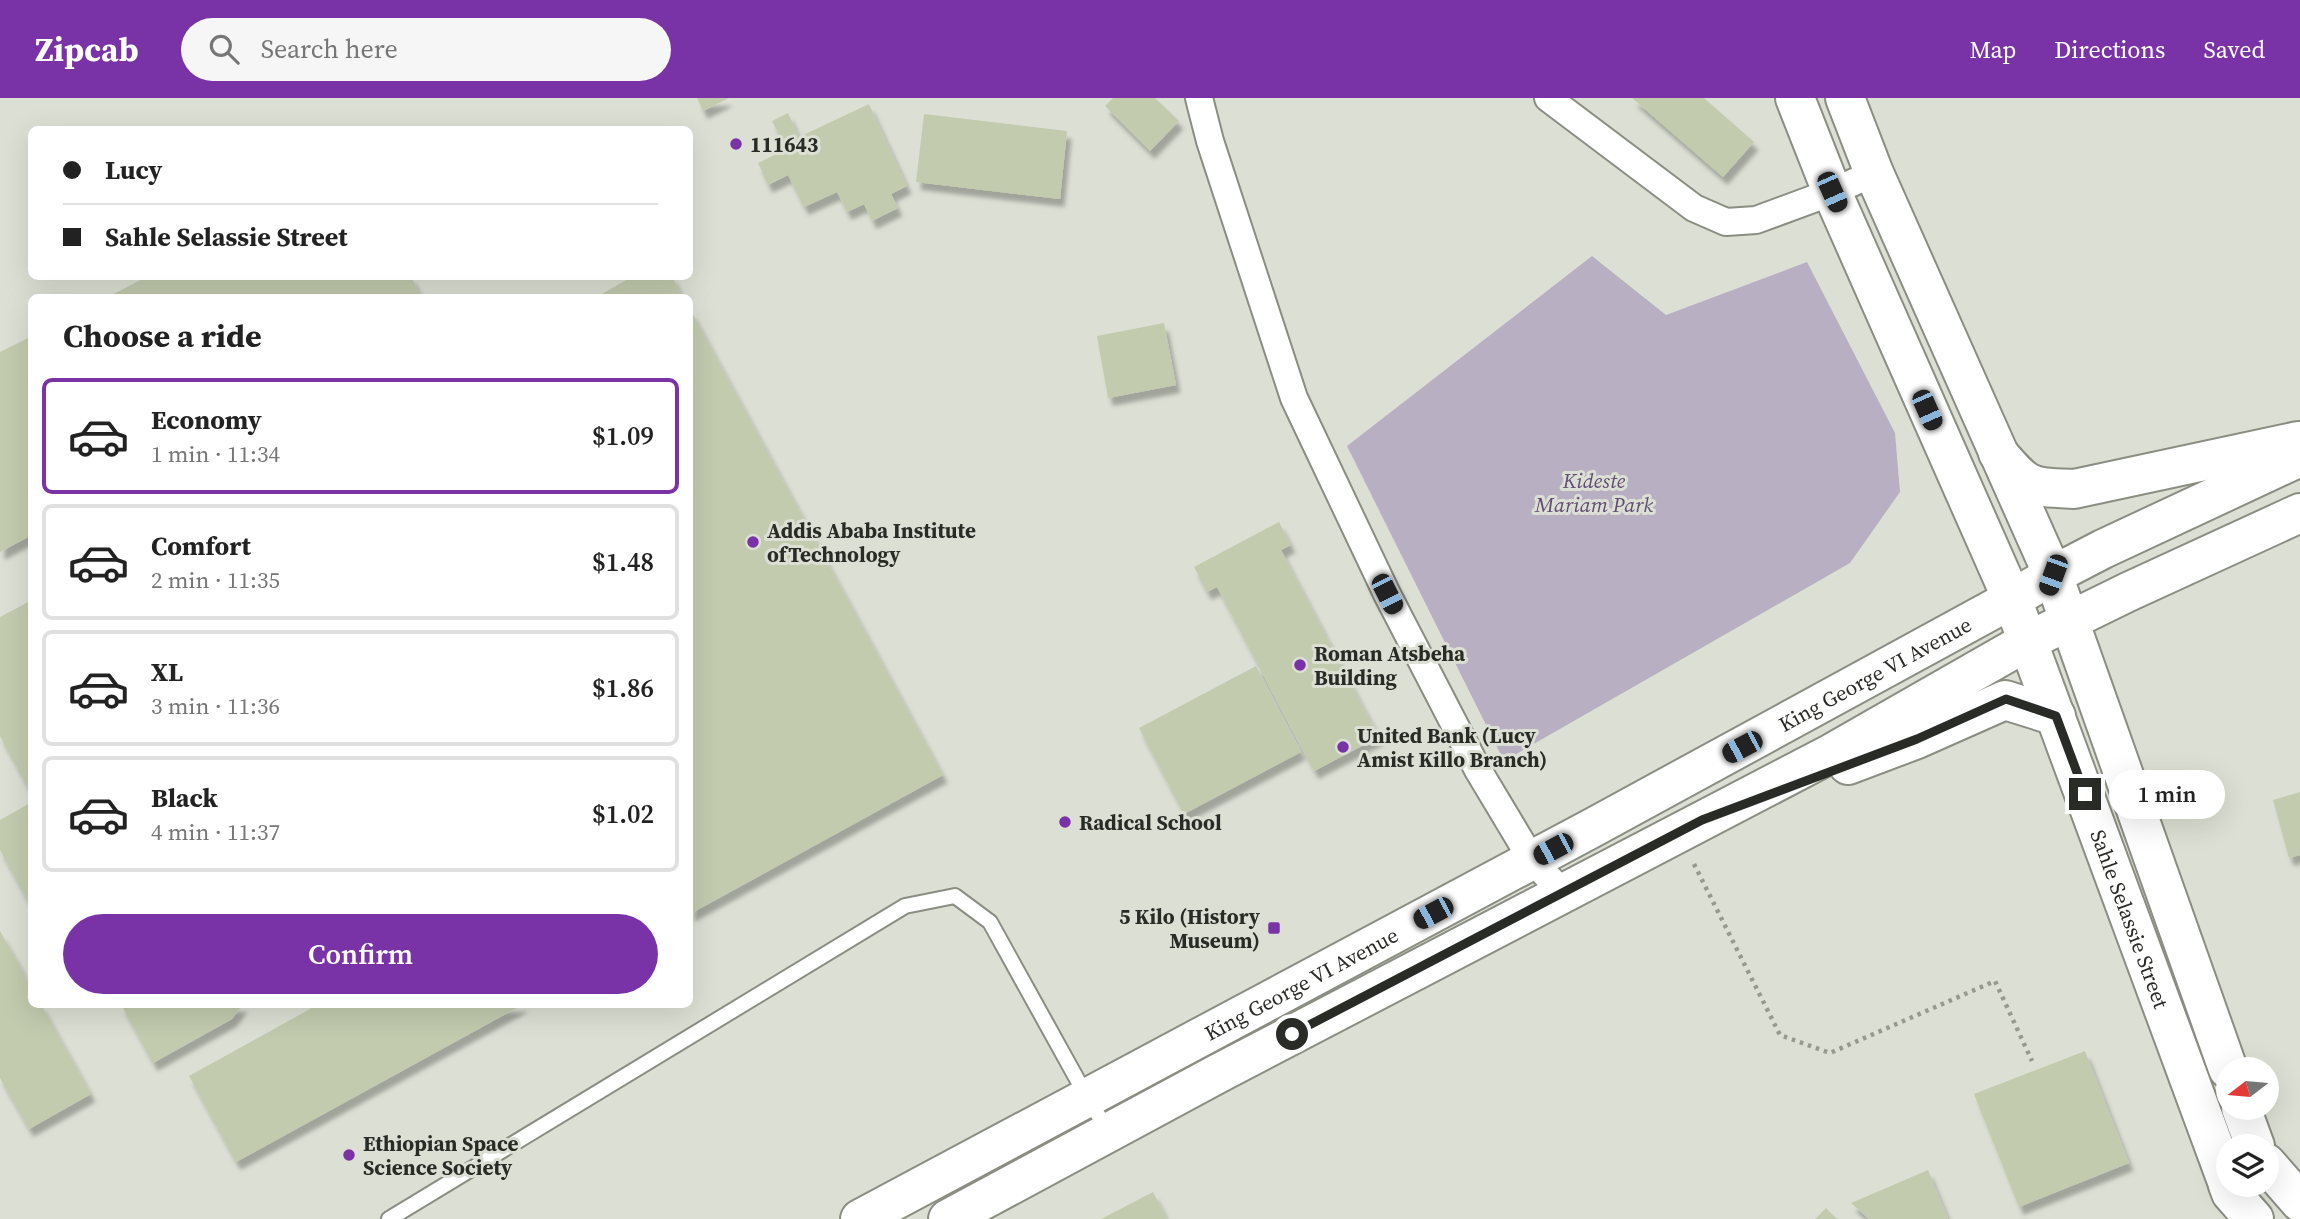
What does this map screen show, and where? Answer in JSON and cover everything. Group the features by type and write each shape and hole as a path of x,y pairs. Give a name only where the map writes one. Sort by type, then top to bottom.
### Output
{"main road":[{"name":"Sahle Selassie Street","path":"1795,98 1832,192 2012,599 2216,1151"},
{"path":"1845,98 1874,173 2053,575 2224,1057"},
{"path":"1998,453 2020,479 2038,488 2074,489 2300,440"},
{"name":"King George VI Avenue","path":"950,1204 1088,1099 2053,575 2300,457"},
{"path":"2070,620 2300,513"},
{"path":"2028,641 2053,575"},
{"name":"King George VI Avenue","path":"860,1219 950,1204 1110,1133 1562,892 1832,753 2028,641 2070,620"},
{"path":"1690,826 1917,739 2006,699 2056,716"},
{"path":"2279,1178 2300,1202"}],"street":[{"path":"1199,98 1210,141 1294,398 1387,594 1478,770 1532,860 1562,892"},
{"path":"1548,98 1695,208 1726,222 1756,220 1832,192 1874,173"}],"lane":[{"path":"389,1219 905,906 955,896 990,922 1088,1099 1110,1133"}],"path":[{"path":"1690,826 1780,1035 1830,1053 1995,981 2032,1061"}],"green space":[{"name":"Kideste Mariam Park","path":"1592,256 1666,315 1807,262 1895,433 1900,492 1850,563 1504,761 1347,446"}],"building":[{"path":"697,98 729,98 703,111"},
{"path":"1113,98 1155,98 1179,121 1150,151 1105,106"},
{"path":"1632,98 1704,98 1754,142 1723,177"},
{"path":"869,104 907,186 891,194 898,208 872,221 864,204 847,212 837,192 804,207 788,175 768,185 758,163 786,149 772,121 788,113 799,137"},
{"path":"924,114 1067,131 1060,199 916,182"},
{"path":"140,280 413,280 419,294 114,294"},
{"path":"626,280 674,280 681,294 602,294"},
{"name":"Addis Ababa Institute ofTechnology","path":"693,315 943,775 693,912"},
{"path":"1164,323 1176,385 1108,398 1097,336"},
{"path":"28,338 28,537 0,552 0,352"},
{"name":"Roman Atsbeha Building","path":"1279,522 1291,545 1281,550 1379,737 1314,771 1217,587 1207,592 1194,567"},
{"path":"28,602 28,788 0,736 0,617"},
{"path":"1256,666 1301,752 1184,814 1139,728"},
{"path":"2300,792 2300,855 2289,858 2273,800"},
{"path":"28,804 28,901 0,850 0,820"},
{"path":"0,931 28,981 28,1008 43,1008 91,1094 29,1129 0,1078"},
{"path":"123,1008 240,1008 232,1019 153,1063"},
{"path":"312,1008 517,1008 236,1162 189,1076"},
{"path":"2085,1051 2129,1163 2019,1207 1974,1094"},
{"path":"1928,1170 1948,1219 1869,1219 1851,1203"},
{"path":"1153,1192 1167,1219 1101,1219"},
{"path":"1826,1208 1837,1219 1815,1219"}],"place":[{"name":"111643","path":"736,144"},
{"name":"Addis Ababa Institute ofTechnology","path":"753,542"},
{"name":"Roman Atsbeha Building","path":"1300,665"},
{"name":"United Bank (Lucy Amist Killo Branch)","path":"1343,747"},
{"name":"Radical School","path":"1065,822"},
{"name":"5 Kilo (History Museum)","path":"1274,928"},
{"name":"Ethiopian Space Science Society","path":"349,1155"}],"route":[{"path":"1292,1034 1702,820 1917,739 2006,699 2056,716 2085,794"}]}
